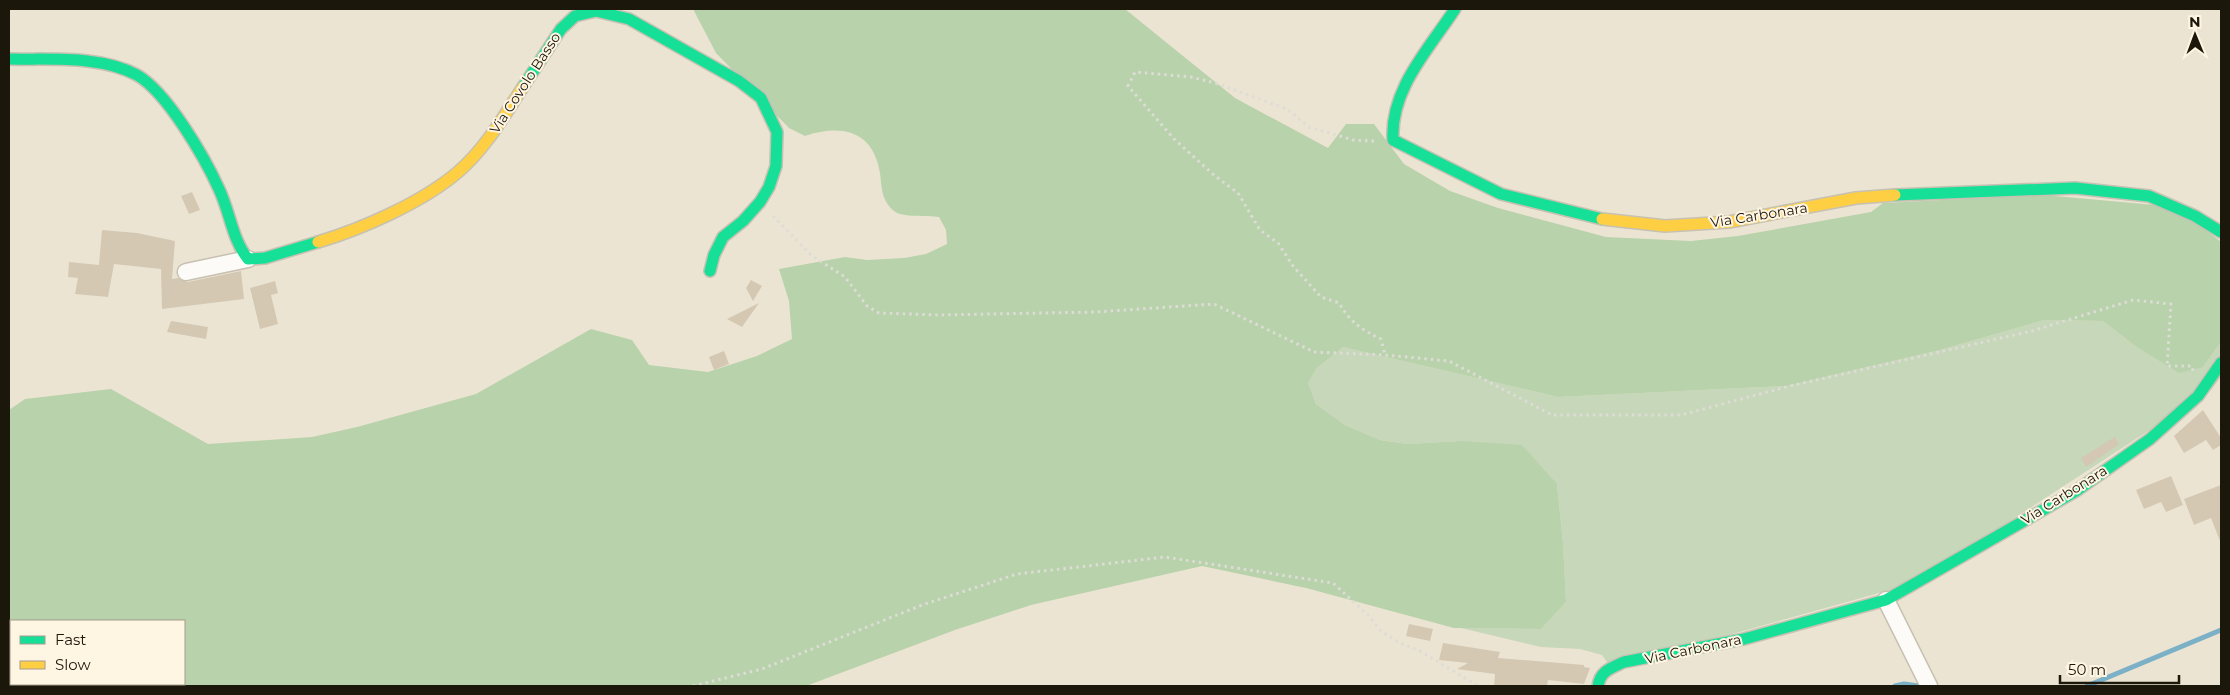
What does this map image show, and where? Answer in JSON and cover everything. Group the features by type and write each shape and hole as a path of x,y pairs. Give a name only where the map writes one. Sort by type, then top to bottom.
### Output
{"street":[{"name":"Via Carbonara","path":"1456,9 1399,94 1390,127 1393,140 1502,194 1603,219 1665,226 1728,222 1856,198 1934,192 2075,188 2150,196 2194,216 2221,232"},
{"name":"Via Covolo Basso","path":"186,272 248,259 265,258 354,232 419,198 458,172 477,154 561,29 581,13 596,11 629,19 739,81 761,98 776,132 776,166 769,187 760,202 723,237 714,255 710,270"},
{"path":"9,59 110,65 137,75 147,81 163,99 208,166 219,188 240,249 248,259"},
{"name":"Via Carbonara","path":"1598,686 1606,670 1624,662 1642,660 1744,638 1886,600 2076,491 2150,439 2198,396 2221,363"},
{"path":"1886,600 1929,686"}],"path":[{"path":"1353,140 1309,127 1287,109 1215,83 1191,77 1135,72 1128,86 1180,145 1214,176 1238,193 1260,230 1278,243 1293,266 1322,297 1340,303 1347,316 1360,329 1381,339 1384,355"},
{"path":"760,202 811,255 845,277 867,306 879,313 1085,312 1214,304 1314,352 1384,355 1449,361 1552,415 1680,416 1790,386 2032,331 2134,300 2171,304 2167,366 2192,366 2198,396"},
{"path":"693,686 762,669 922,605 1017,574 1165,557 1333,583 1369,616 1381,631 1398,642 1420,651 1478,686"}],"green space":[{"path":"693,9 1125,9 1235,98 1328,148 1346,124 1374,124 1404,164 1450,191 1498,208 1606,237 1691,241 1738,236 1871,212 1883,203 2044,195 2177,207 2221,242 2221,342 2203,367 2179,373 2134,345 2103,321 2044,320 1940,350 1787,386 1558,397 1343,347 1317,368 1308,383 1316,404 1345,425 1380,440 1408,444 1460,441 1522,445 1557,484 1566,602 1541,629 1454,628 1306,588 1202,566 1031,605 955,630 806,686 9,686 9,410 25,399 111,389 208,444 312,437 357,427 476,394 591,329 632,340 649,365 708,372 757,356 792,339 789,301 779,269 845,257 867,260 904,258 926,254 947,244 946,230 939,217 903,215 890,207 883,194 876,159 870,147 863,139 843,131 818,132 805,136 789,128 716,53"},
{"path":"2044,320 2103,321 2134,345 2203,367 2221,342 2221,377 2211,390 1915,583 1611,668 1602,655 1580,649 1541,647 1461,628 1541,629 1566,602 1557,484 1460,441 1408,444 1380,440 1345,425 1316,404 1308,383 1317,368 1343,347 1558,397 1787,386 1940,350"}],"building":[{"path":"192,192 200,210 189,214 181,196"},
{"path":"102,230 137,233 175,241 172,279 178,278 188,282 241,271 244,299 162,309 161,269 114,264 108,297 75,294 78,278 68,277 69,262 99,265"},
{"path":"751,280 762,286 753,301 746,288"},
{"path":"275,281 278,293 271,295 278,324 260,329 250,288"},
{"path":"759,303 742,327 727,319"},
{"path":"171,321 208,327 206,339 167,332"},
{"path":"724,351 729,364 714,370 709,357"},
{"path":"2203,410 2221,438 2221,445 2213,450 2206,440 2184,453 2174,436"},
{"path":"2115,437 2119,444 2086,467 2081,458"},
{"path":"2171,476 2183,505 2166,512 2161,502 2144,509 2136,490"},
{"path":"2221,485 2220,541 2211,518 2194,525 2184,499"},
{"path":"1409,624 1433,629 1430,641 1406,636"},
{"path":"1443,643 1500,652 1498,658 1584,665 1584,667 1590,668 1584,684 1548,680 1547,686 1494,686 1495,674 1457,669 1468,663 1439,660"}],"waterway":[{"path":"2087,686 2221,630"},
{"path":"1895,686 1904,684 1919,686"}],"traffic: fast":[{"path":"1455,9 1413,70 1404,87 1394,121 1393,140 1501,194 1602,219"},
{"path":"523,87 561,29 575,16 596,11 629,19 739,81 761,98 777,132 776,166 769,187 760,202 743,221 723,237 714,255 710,271"},
{"path":"9,59 91,61 107,64 137,75 149,84 172,110 195,144 219,189 238,243 248,259 265,258 318,242"},
{"path":"1895,195 2075,188 2149,196 2195,216 2221,232"},
{"path":"1598,686 1604,673 1624,662 1744,639 1886,600 2076,491 2150,439 2198,396 2221,363"}],"traffic: slow":[{"path":"318,242 372,222 410,204 444,183 477,153 494,132 523,87"},
{"path":"1602,219 1665,226 1729,222 1856,198 1895,195"}]}
